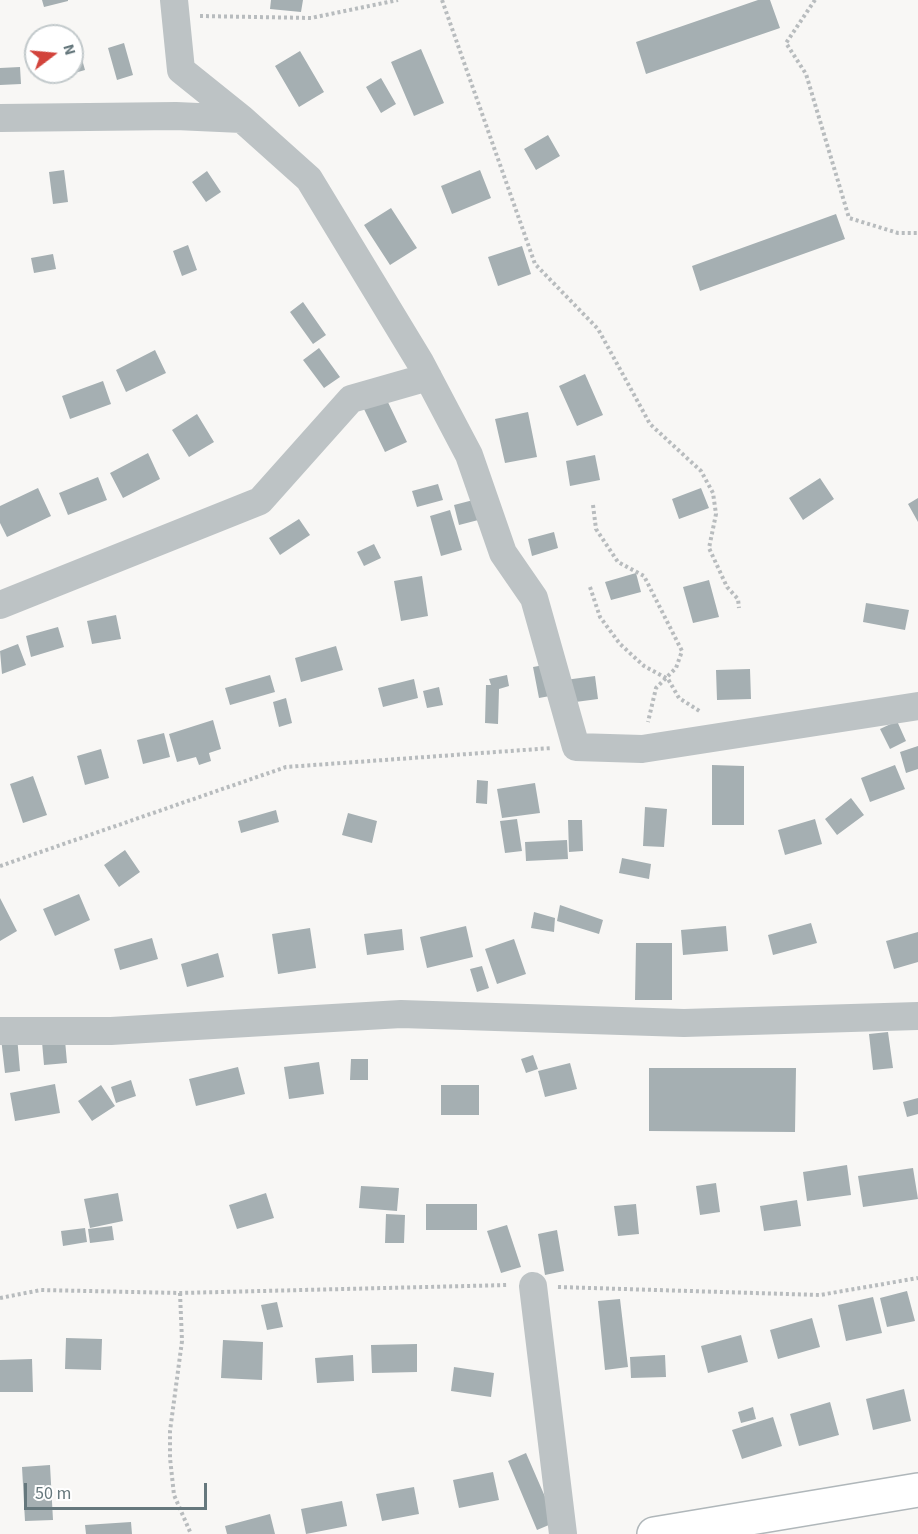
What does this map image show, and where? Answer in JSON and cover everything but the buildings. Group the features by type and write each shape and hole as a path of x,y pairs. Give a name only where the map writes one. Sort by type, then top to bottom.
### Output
{"street":[{"path":"175,8 181,70 242,119 309,179 428,377 469,455 503,553 534,598 576,747 642,749 918,706"},
{"path":"0,118 176,116 242,119"},
{"path":"0,605 260,501 351,399 428,377"},
{"path":"0,1031 111,1031 401,1014 684,1023 918,1017"},
{"path":"533,1286 563,1534"},
{"path":"654,1534 918,1490"}],"path":[{"path":"175,8 311,18 398,0"},
{"path":"442,0 535,264 598,330 650,424 701,471 713,493 716,514 709,548 727,587 738,599 739,608"},
{"path":"815,0 786,43 806,74 849,218 898,233 918,232"},
{"path":"593,505 596,529 618,562 644,576 682,651 676,668 668,679 656,688 642,749"},
{"path":"590,587 600,617 620,644 644,666 668,679 679,698 702,714 725,736"},
{"path":"0,866 286,767 576,747"},
{"path":"0,1298 40,1290 180,1293 494,1285 820,1295 918,1278"},
{"path":"180,1293 182,1341 170,1431 170,1458 174,1495 190,1534"}]}
